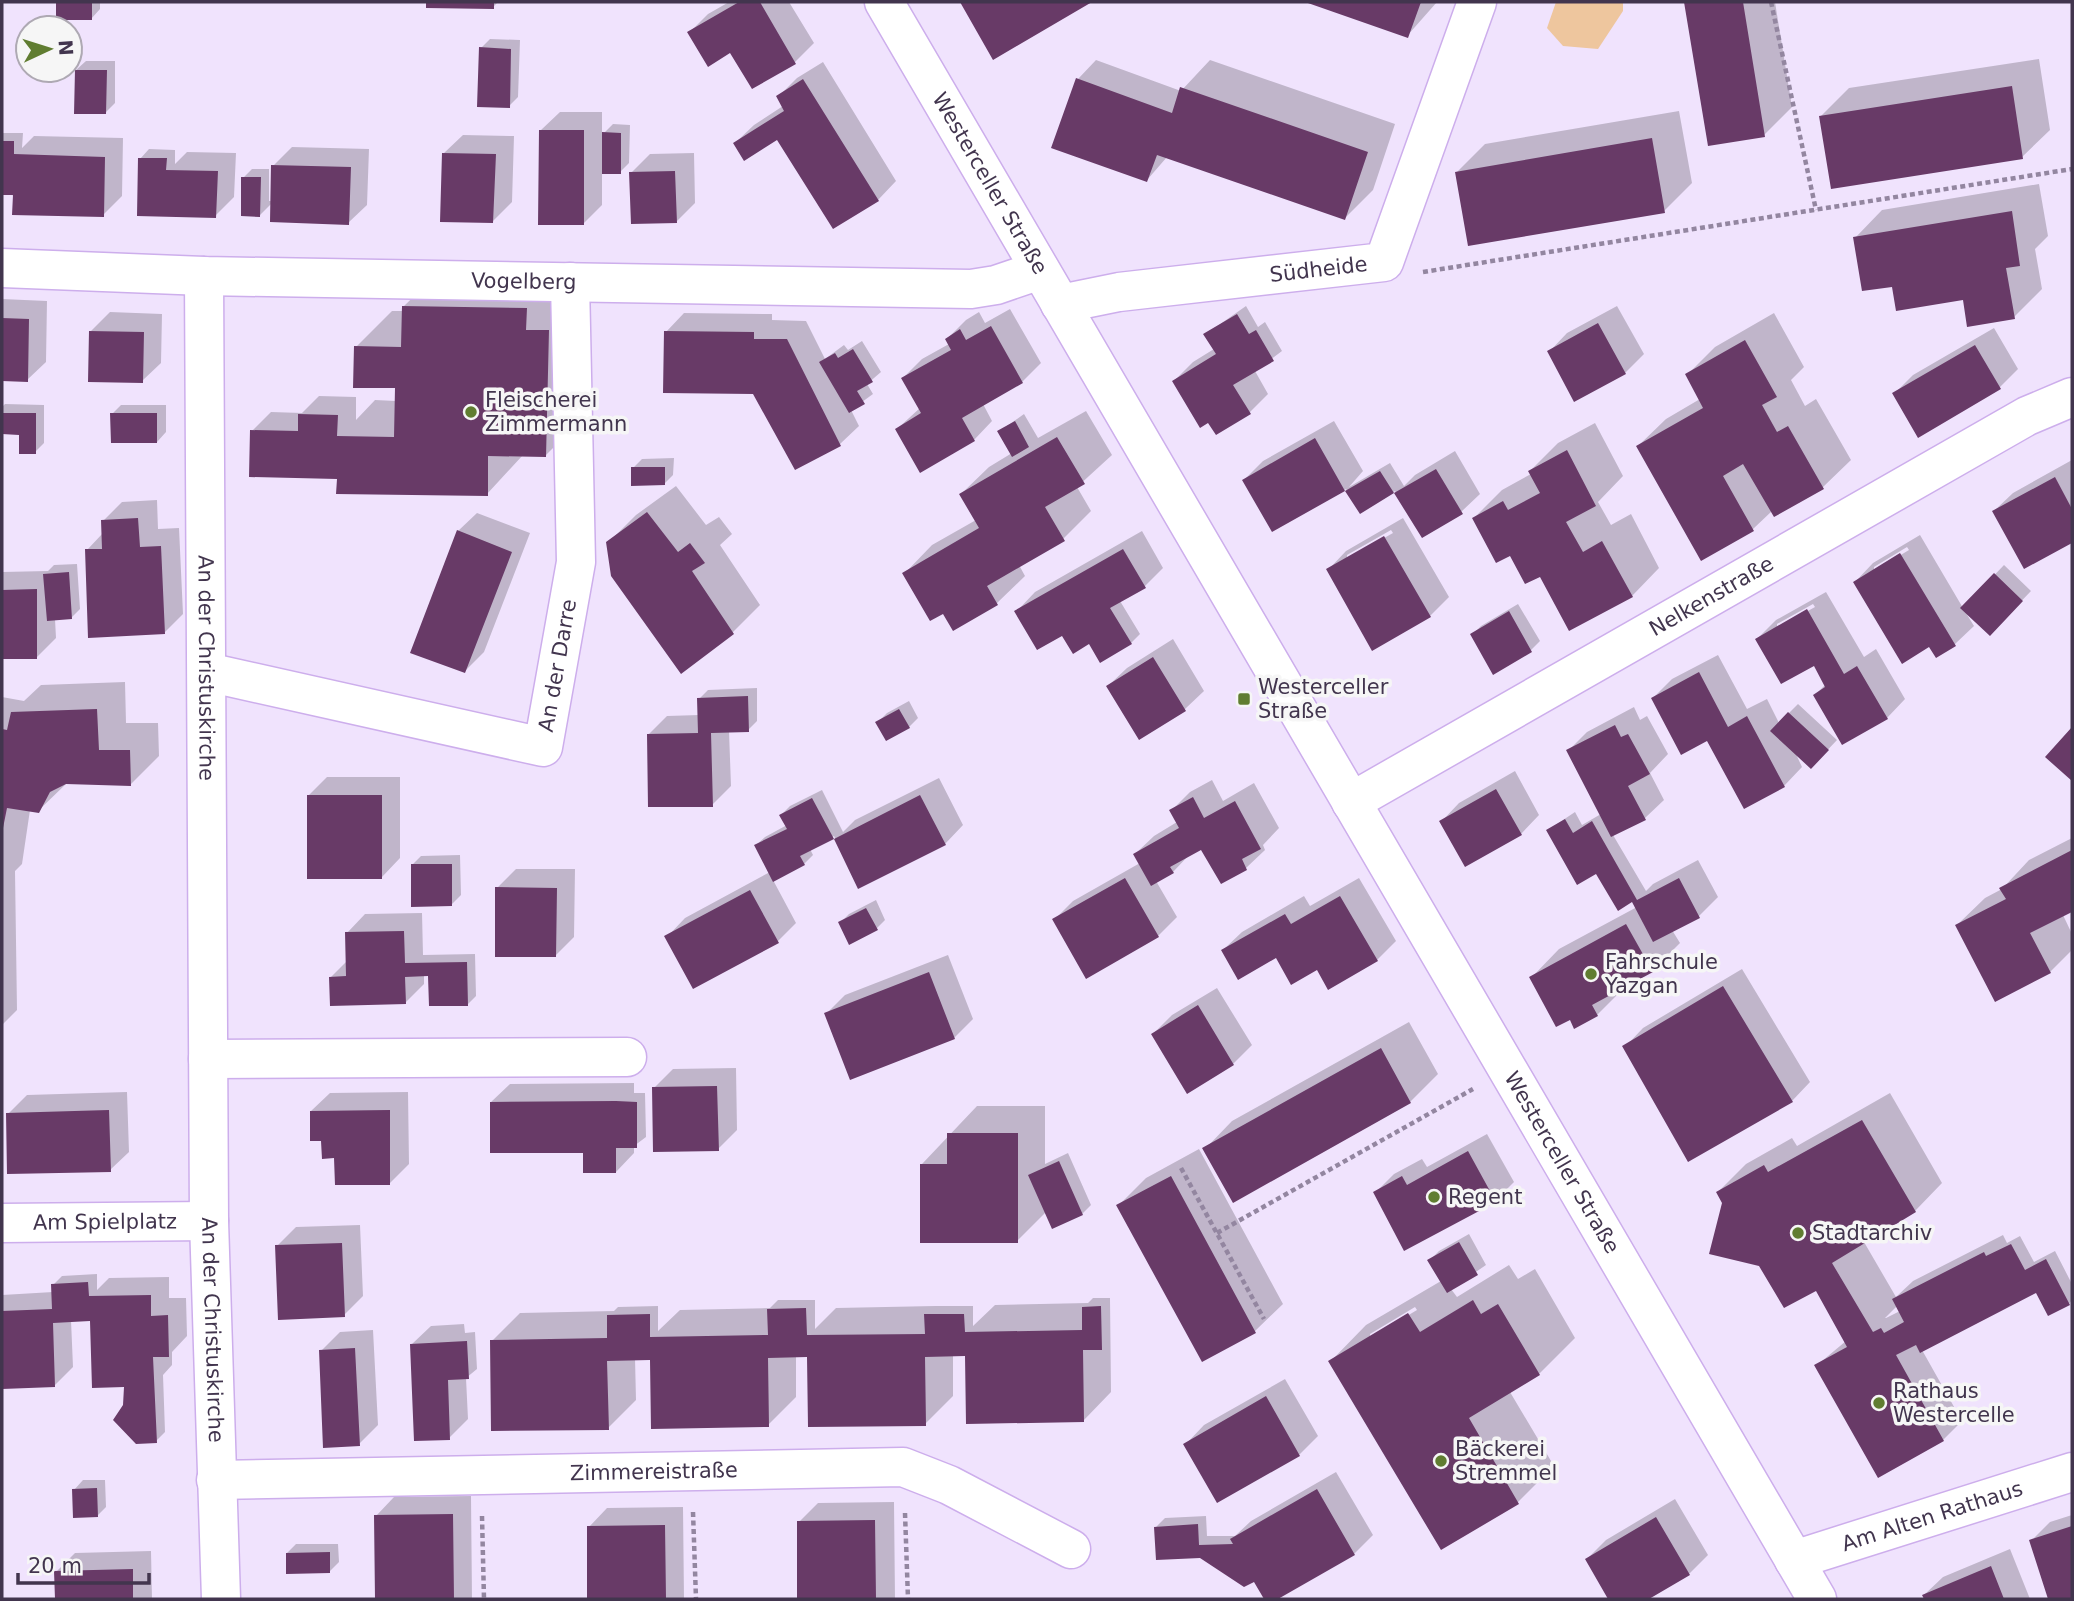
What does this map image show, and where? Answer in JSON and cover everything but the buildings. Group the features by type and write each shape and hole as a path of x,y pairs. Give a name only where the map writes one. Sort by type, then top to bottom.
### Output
{"street":[{"name":"Westerceller Straße","path":"884,2 1817,1599"},
{"name":"Südheide","path":"1060,304 1119,292 1384,262 1477,2"},
{"name":"Vogelberg","path":"2,268 204,276 971,289 996,285 1040,270"},
{"name":"An der Christuskirche","path":"204,276 209,1222 221,1599"},
{"name":"An der Darre","path":"207,672 542,747 576,562 570,282"},
{"name":"Nelkenstraße","path":"1351,802 2027,416 2072,397"},
{"path":"208,1059 627,1057"},
{"name":"Am Spielplatz","path":"2,1223 209,1222"},
{"name":"Zimmereistraße","path":"216,1480 902,1467 949,1485 1071,1549"},
{"name":"Am Alten Rathaus","path":"1794,1560 2072,1472"}],"path":[{"path":"1771,2 1816,210"},
{"path":"1384,262 1409,274 2072,169"},
{"path":"1217,1233 1507,1069"},
{"path":"1181,1168 1264,1319"},
{"path":"902,1467 908,1599"},
{"path":"692,1472 696,1599"},
{"path":"481,1476 484,1599"}],"shaded area":[{"path":"1556,2 1623,2 1623,11 1598,49 1563,46 1547,28"}],"place":[{"name":"Fleischerei Zimmermann","path":"471,412"},
{"name":"Westerceller Straße","path":"1244,699"},
{"name":"Fahrschule Yazgan","path":"1591,974"},
{"name":"Regent","path":"1434,1197"},
{"name":"Stadtarchiv","path":"1798,1233"},
{"name":"Rathaus Westercelle","path":"1879,1403"},
{"name":"Bäckerei Stremmel","path":"1441,1461"}]}
